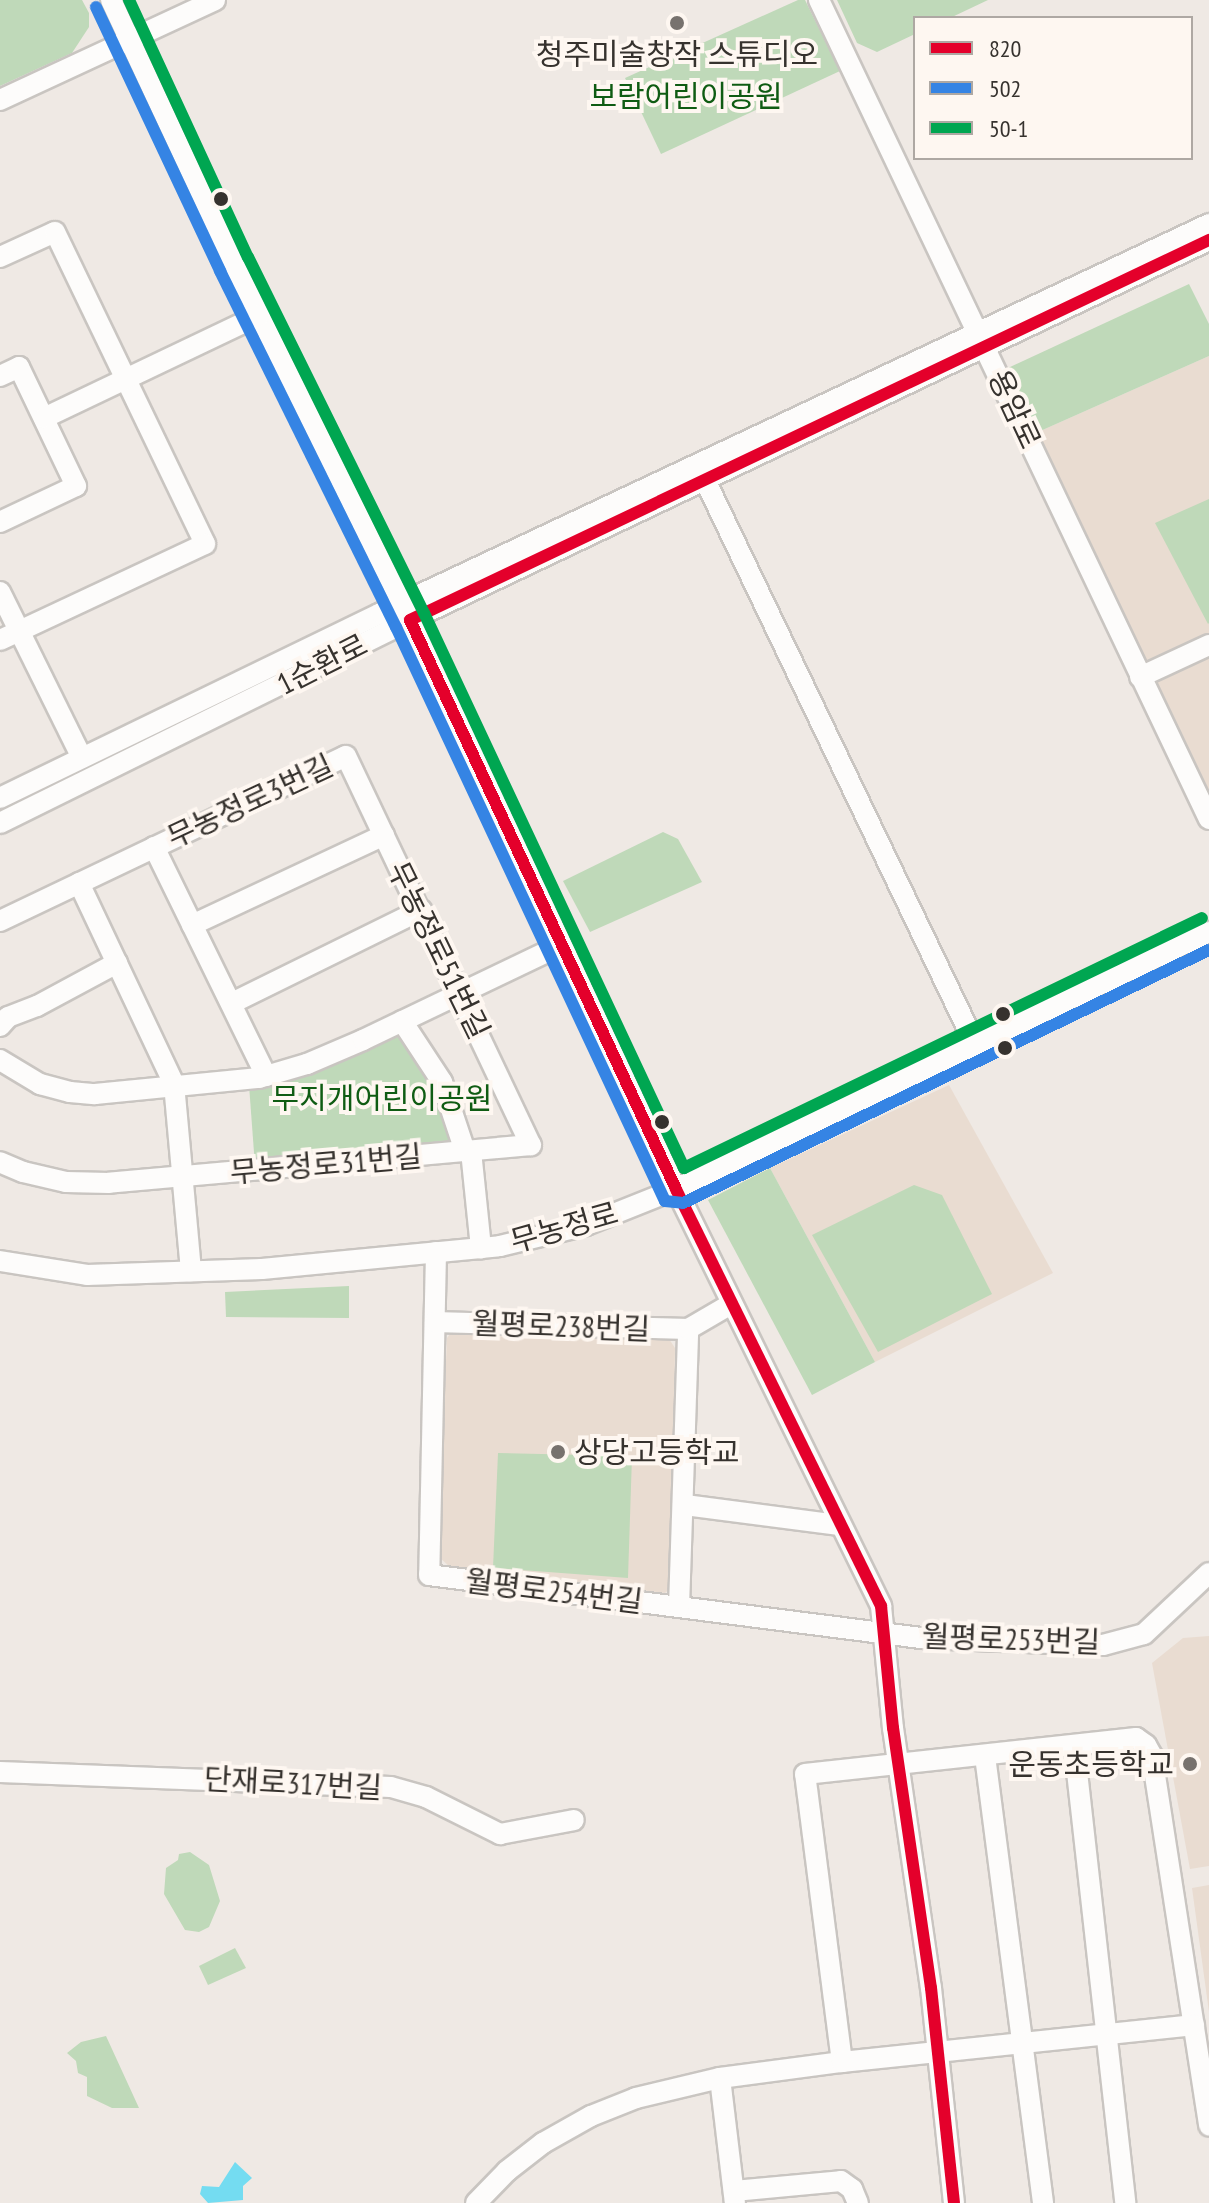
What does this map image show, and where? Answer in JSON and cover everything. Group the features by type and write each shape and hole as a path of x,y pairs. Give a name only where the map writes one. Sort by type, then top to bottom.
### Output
{"street":[{"path":"111,0 260,315 406,612 731,1304 838,1525 881,1606 898,1765 938,2052 954,2203"},
{"path":"0,100 215,0"},
{"name":"용암로","path":"819,0 1209,819"},
{"name":"1순환로","path":"0,798 82,758 705,480 1209,224"},
{"path":"0,257 55,232 205,544 9,636"},
{"name":"1순환로","path":"0,823 406,612 982,340 1209,240"},
{"path":"44,418 260,315"},
{"path":"0,376 19,367 76,486 0,522"},
{"path":"705,480 975,1044"},
{"path":"0,592 9,636 82,758"},
{"path":"1140,677 1209,645"},
{"name":"무농정로51번길","path":"346,756 531,1145"},
{"name":"무농정로3번길","path":"0,921 346,756"},
{"path":"192,925 384,835"},
{"name":"무농정로3번길","path":"154,847 266,1076"},
{"path":"79,883 174,1084 191,1271"},
{"path":"232,1003 421,910"},
{"name":"무농정로","path":"0,1261 87,1275 262,1269 481,1248 586,1225 676,1189 1209,932"},
{"path":"0,1060 40,1084 70,1092 95,1094 266,1076 307,1064 561,945"},
{"path":"0,1026 8,1017 37,1006 117,963"},
{"name":"무농정로","path":"402,1021 442,1082 468,1151 481,1248"},
{"name":"무농정로31번길","path":"0,1162 59,1180 109,1183 531,1145"},
{"path":"435,1322 436,1252"},
{"name":"월평로238번길","path":"435,1322 688,1329 731,1304"},
{"name":"월평로254번길","path":"435,1322 429,1575 884,1632"},
{"name":"월평로238번길","path":"685,1505 688,1329"},
{"path":"685,1505 838,1525"},
{"name":"월평로254번길","path":"679,1607 685,1505"},
{"name":"월평로253번길","path":"884,1632 922,1638 1103,1645 1144,1634 1209,1573"},
{"path":"842,2062 805,1774 1136,1738 1146,1745 1152,1756 1209,2126"},
{"path":"1074,1745 1125,2203"},
{"path":"985,1756 1043,2203"},
{"name":"단재로317번길","path":"0,1772 391,1787 426,1797 500,1834 574,1820"},
{"path":"476,2203 507,2171 543,2143 591,2116 636,2098 720,2078 842,2062 1194,2025"},
{"path":"720,2078 734,2197 841,2181 852,2189 858,2203"}],"shaded area":[{"path":"1209,356 1209,636 1148,665 1038,432"},
{"path":"1209,657 1209,791 1155,682"},
{"path":"949,1085 1053,1273 875,1362 770,1168"},
{"name":"상당고등학교","path":"456,1326 667,1336 675,1348 672,1587 665,1593 451,1568 438,1556 447,1338"},
{"name":"운동초등학교","path":"1209,1636 1209,1866 1190,1869 1152,1663 1183,1638"},
{"path":"1209,1885 1209,2012 1192,1888"}],"green space":[{"path":"0,0 82,0 89,13 89,27 72,53 0,86"},
{"name":"보람어린이공원","path":"798,0 805,0 840,71 661,154 625,78"},
{"path":"837,0 988,0 954,16 913,16 913,35 877,52 857,43"},
{"path":"1189,284 1209,324 1209,356 1038,432 1008,368"},
{"path":"1209,499 1209,623 1208,624 1155,523"},
{"path":"663,832 678,839 702,882 590,932 563,881"},
{"name":"무지개어린이공원","path":"401,1032 423,1059 458,1144 255,1166 249,1085"},
{"path":"770,1168 875,1362 812,1395 708,1200"},
{"path":"914,1185 942,1195 992,1294 878,1352 812,1235"},
{"path":"349,1286 349,1318 226,1317 225,1292"},
{"path":"498,1453 632,1456 628,1578 493,1568"},
{"path":"190,1852 209,1865 220,1901 209,1927 199,1932 185,1930 164,1894 166,1868 178,1860 179,1854"},
{"path":"235,1948 246,1968 208,1985 199,1966"},
{"path":"106,2036 139,2108 112,2108 87,2096 87,2077 78,2073 76,2061 67,2053 81,2042"}],"water":[{"path":"235,2162 252,2178 243,2186 243,2200 208,2203 200,2194 202,2186 219,2187"}],"transit line":[{"name":"50-1","path":"129,0 248,257 424,613 684,1168 1202,918"},
{"name":"502","path":"96,7 220,271 396,627 665,1201 683,1203 1209,950"},
{"name":"820","path":"954,2203 931,1988 893,1728 881,1606 676,1189 410,620 1209,240"}],"place":[{"name":"청주미술창작 스튜디오","path":"677,23"},
{"name":"상당고등학교","path":"558,1452"},
{"name":"운동초등학교","path":"1190,1764"}]}
